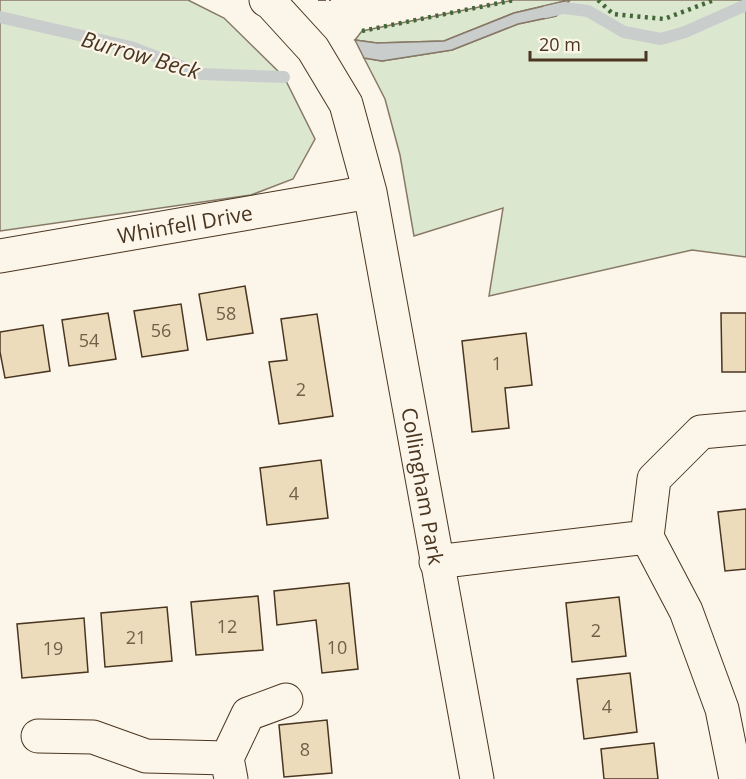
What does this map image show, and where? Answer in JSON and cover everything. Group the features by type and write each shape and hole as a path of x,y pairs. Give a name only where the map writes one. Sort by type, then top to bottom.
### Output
{"street":[{"name":"Collingham Park","path":"266,0 314,49 346,104 370,192 477,779"},
{"name":"Whinfell Drive","path":"0,256 370,192"},
{"path":"736,779 722,709 690,622 647,537 654,479 701,432 746,428"},
{"path":"436,562 647,537"},
{"path":"38,736 93,737 146,756 229,768 248,714 286,700"}],"green space":[{"path":"0,0 188,0 224,18 284,77 315,139 293,179 251,195 0,231"},
{"path":"514,0 569,0 514,13 444,41 377,43 355,40 362,31"},
{"path":"570,0 746,0 746,257 692,250 489,296 503,208 414,236 400,155 385,99 364,58 382,61 452,50 518,24 556,16"}],"shaded area":[{"path":"570,0 556,16 518,24 452,50 382,61 364,58 355,40 377,43 444,41 514,13"}],"building":[{"path":"245,286 253,333 207,340 199,294"},
{"path":"181,304 188,350 142,357 134,311"},
{"path":"108,313 116,359 69,366 62,320"},
{"path":"721,313 746,313 746,372 722,372"},
{"path":"317,314 333,416 279,424 269,362 287,360 281,319"},
{"path":"43,325 50,371 5,378 0,352 0,332"},
{"path":"526,333 532,385 505,388 509,428 472,432 462,341"},
{"path":"321,460 328,518 267,525 260,468"},
{"path":"746,509 746,569 725,571 718,512"},
{"path":"349,583 358,669 322,673 316,620 277,625 274,591"},
{"path":"258,596 263,650 196,655 191,602"},
{"path":"619,597 626,656 572,662 566,603"},
{"path":"167,607 172,661 105,667 101,613"},
{"path":"84,618 88,672 22,678 17,624"},
{"path":"630,673 637,732 584,739 577,679"},
{"path":"327,720 332,773 284,777 279,725"},
{"path":"654,743 658,779 604,779 601,749"}],"waterway":[{"name":"Burrow Beck","path":"546,12 564,8 588,11 624,32 661,39 685,32 746,5"},
{"name":"Burrow Beck","path":"0,17 131,47 202,74 284,77"}],"hedge":[{"path":"362,31 514,0"},
{"path":"598,0 613,14 664,19 714,0"}],"fence":[{"path":"318,0 331,0"}]}
